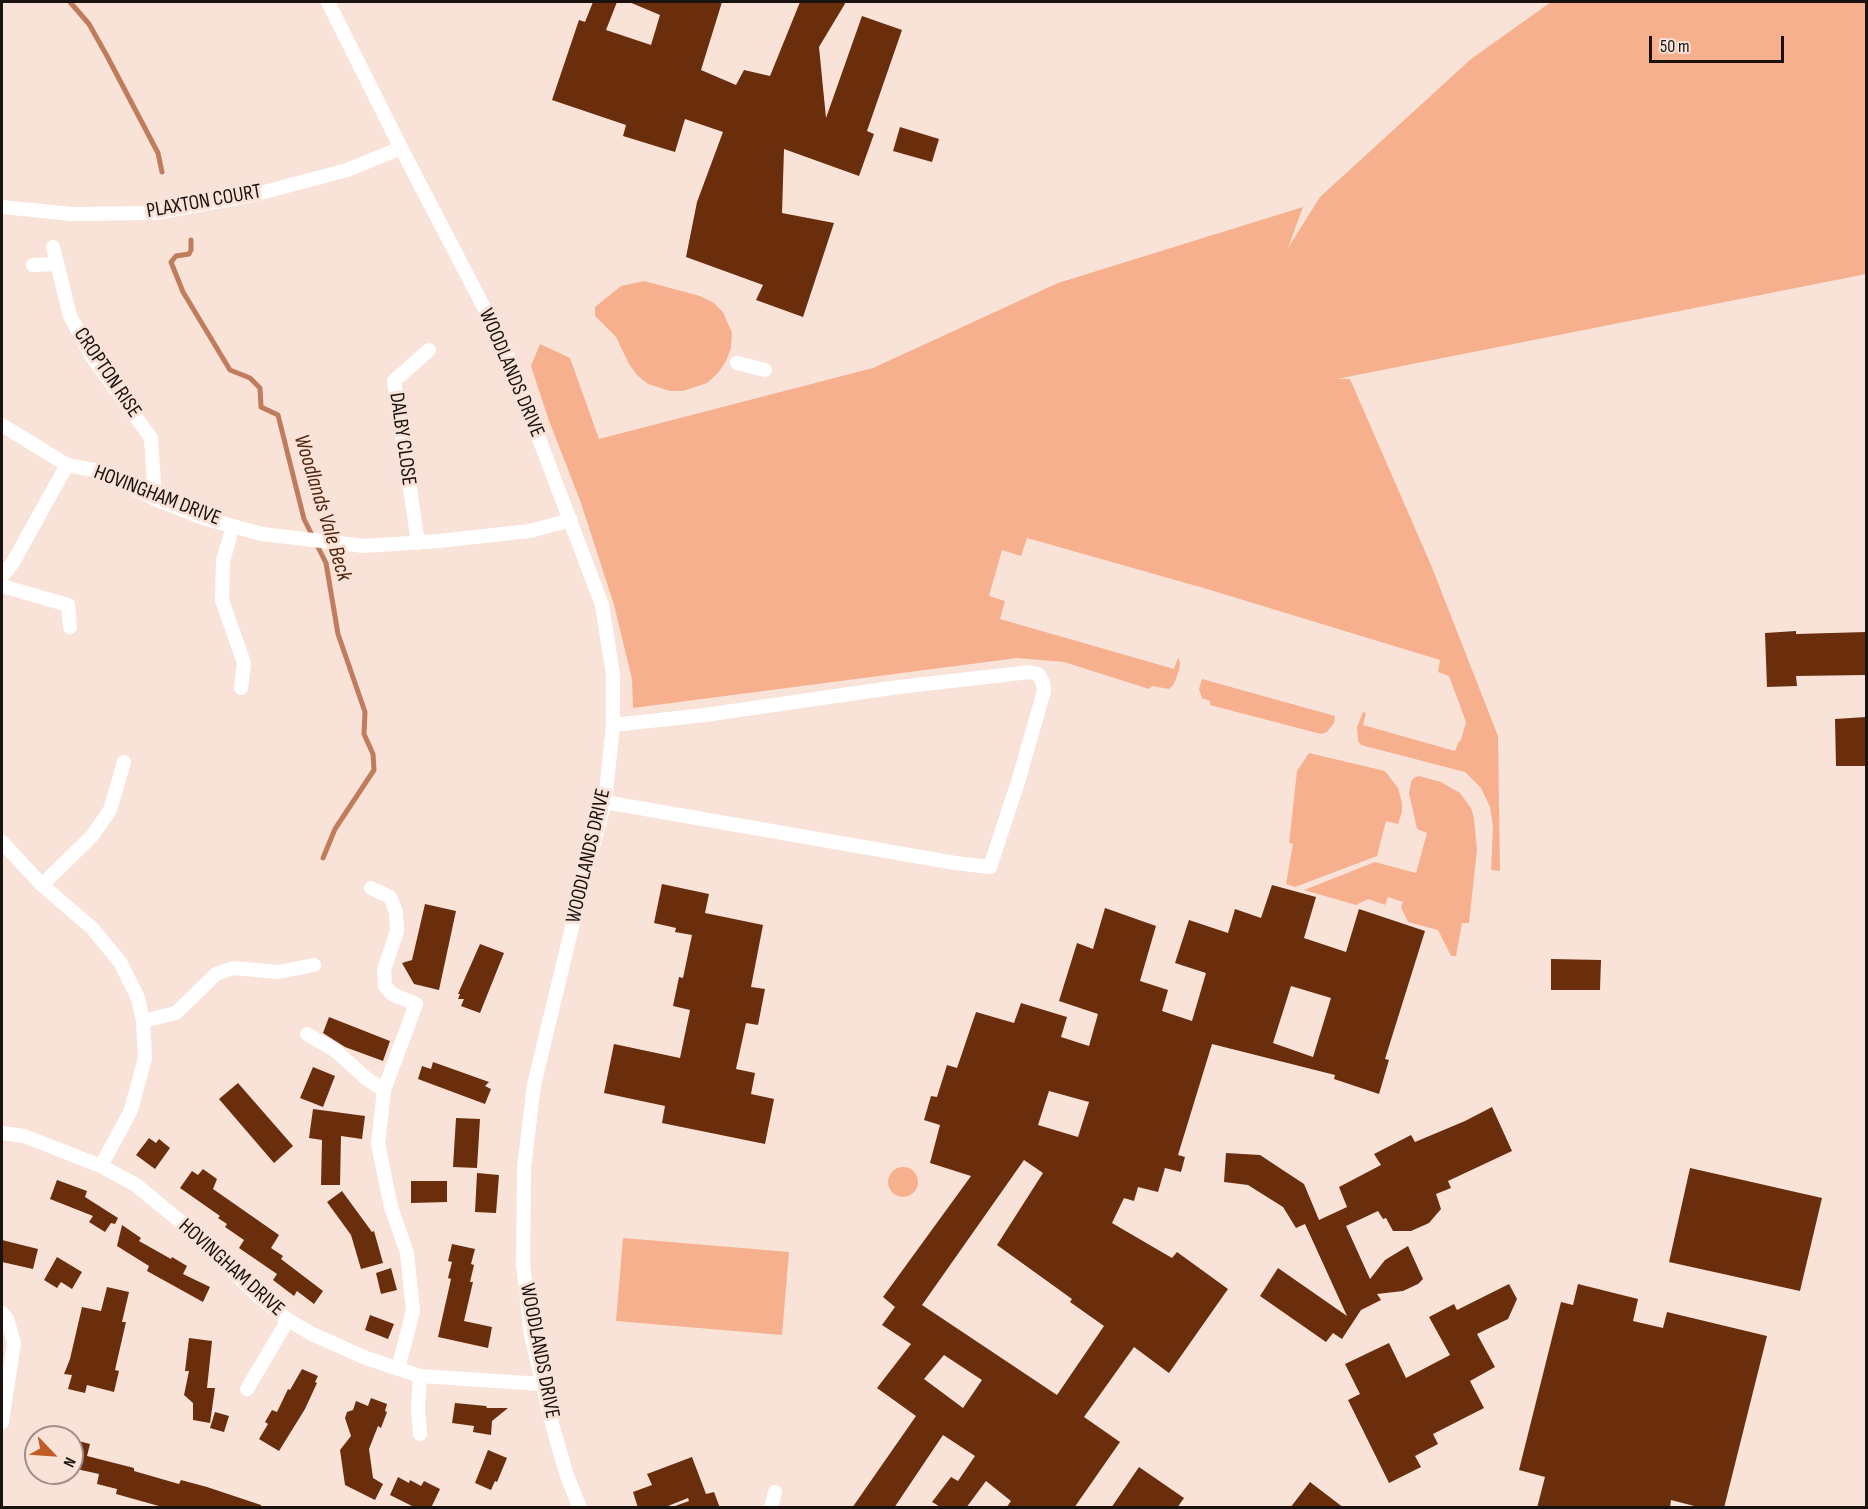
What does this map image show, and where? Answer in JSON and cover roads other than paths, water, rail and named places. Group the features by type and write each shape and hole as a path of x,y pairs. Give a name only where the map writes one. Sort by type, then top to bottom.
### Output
{"street":[{"name":"WOODLANDS DRIVE","path":"328,2 504,346 602,605 613,675 613,724 605,802 579,898 534,1085 524,1168 523,1264 531,1335 567,1476 580,1508"},
{"name":"PLAXTON COURT","path":"2,207 72,214 156,213 253,195 347,170 401,148"},
{"name":"CROPTON RISE","path":"53,247 70,316 92,357 151,438 155,499"},
{"path":"33,265 57,264"},
{"name":"DALBY CLOSE","path":"418,543 394,381 429,350"},
{"path":"737,363 765,370"},
{"name":"HOVINGHAM DRIVE","path":"2,425 68,465 99,471 155,499 203,518 262,534 364,546 418,543 530,531 571,520"},
{"path":"2,576 12,564 68,465"},
{"path":"233,526 223,561 222,600 244,663 241,688"},
{"path":"2,586 68,605 70,627"},
{"path":"605,802 955,863 990,867 1018,782 1044,691 1038,674 1029,672 891,688 705,716 613,724"},
{"path":"42,885 92,836 110,810 124,762"},
{"path":"2,846 42,885 92,928 120,962 138,998 143,1021 144,1058 131,1110 101,1166"},
{"path":"371,888 390,897 396,912 397,931 384,970 385,986 392,994 416,1004 384,1090 378,1144 391,1207 407,1253 413,1311 398,1369"},
{"path":"143,1021 176,1013 216,974 233,968 278,972 315,965"},
{"path":"307,1034 336,1051 367,1079 384,1090"},
{"name":"HOVINGHAM DRIVE","path":"2,1133 24,1136 101,1166 136,1185 179,1220 258,1296 288,1320 312,1334 366,1358 420,1376 542,1384"},
{"path":"2,1313 7,1319 14,1343 2,1422"},
{"path":"247,1389 288,1320"},
{"path":"420,1376 418,1409 420,1434"},
{"path":"771,1508 775,1492"}],"waterway":[{"name":"Woodlands Vale Beck","path":"70,2 89,24 107,56 158,153 162,172"},
{"name":"Woodlands Vale Beck","path":"191,240 189,254 176,256 171,262 183,292 230,370 250,378 260,388 261,407 278,415 304,519 326,563 338,634 365,712 364,734 373,754 374,770 335,829 323,858"}]}
